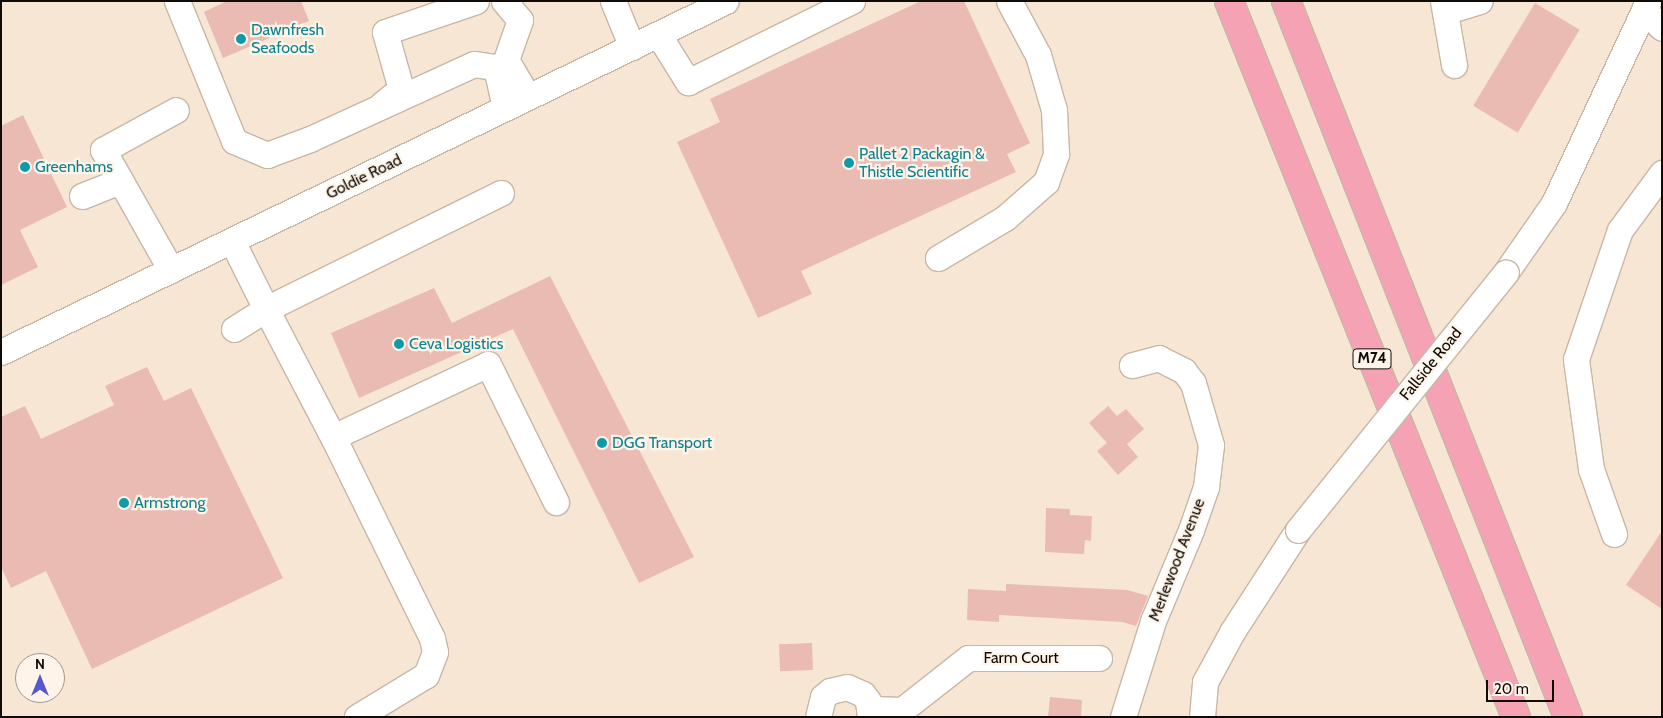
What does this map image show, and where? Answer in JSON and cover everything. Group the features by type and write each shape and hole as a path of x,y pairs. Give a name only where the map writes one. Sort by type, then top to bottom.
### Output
{"highway":[{"name":"M74","path":"1229,1 1516,717"},
{"path":"1286,1 1510,575 1568,717"},
{"path":"1510,575 1580,717"}],"street":[{"path":"178,1 234,141 267,155 377,109 474,64 496,67 505,108"},
{"path":"377,109 400,89 386,32 476,1"},
{"path":"504,1 520,20 506,60 528,97"},
{"path":"613,1 632,47"},
{"name":"Goldie Road","path":"1,352 726,1"},
{"path":"658,34 688,82 852,1"},
{"path":"938,258 1006,218 1046,182 1056,154 1054,110 1038,55 1009,1"},
{"path":"1454,65 1445,6 1479,1"},
{"path":"1646,6 1662,28"},
{"name":"Fallside Road","path":"1202,717 1205,682 1232,632 1298,530 1506,272 1554,203 1646,6"},
{"path":"171,270 103,150 176,110"},
{"path":"1614,534 1591,469 1576,359 1620,230 1662,173"},
{"path":"82,196 120,181"},
{"path":"234,329 266,310 501,193"},
{"path":"232,241 333,437 432,638 435,652 426,675 357,717"},
{"name":"Merlewood Avenue","path":"1123,717 1153,621 1191,530 1206,487 1211,445 1193,383 1184,371 1159,358 1132,365"},
{"path":"333,437 488,364 556,502"},
{"name":"Farm Court","path":"811,715 830,691 847,686 863,694 870,713 902,710 968,658 1099,658"}],"building":[{"name":"Dawnfresh Seafoods","path":"227,1 301,1 309,21 223,58 204,12"},
{"name":"Pallet 2 Packagin & Thistle Scientific","path":"921,1 964,1 1030,143 1007,154 1016,172 801,271 812,294 758,318 677,142 720,122 710,99"},
{"path":"1535,3 1580,30 1518,133 1473,106"},
{"name":"Greenhams","path":"23,115 67,207 20,230 38,267 1,285 1,126"},
{"path":"550,276 694,557 639,583 513,329 359,398 331,333 434,288 452,323"},
{"name":"Armstrong","path":"147,367 164,401 191,388 283,578 92,669 46,571 11,588 1,567 1,417 25,406 41,439 114,405 105,386"},
{"path":"1108,406 1117,416 1126,409 1144,429 1127,444 1138,457 1118,475 1097,451 1107,443 1089,423"},
{"path":"1046,508 1070,509 1070,515 1092,516 1091,541 1085,540 1084,554 1045,552"},
{"path":"1662,531 1662,609 1626,585"},
{"path":"1006,584 1127,590 1148,596 1136,626 1122,622 999,615 999,622 967,620 968,589 1006,591"},
{"path":"812,643 813,670 780,671 779,644"},
{"path":"1050,697 1082,700 1081,717 1048,717"}],"place":[{"name":"Dawnfresh Seafoods","path":"241,39"},
{"name":"Pallet 2 Packagin & Thistle Scientific","path":"849,163"},
{"name":"Greenhams","path":"25,167"},
{"name":"Ceva Logistics","path":"399,344"},
{"name":"DGG Transport","path":"602,443"},
{"name":"Armstrong","path":"124,503"}]}
